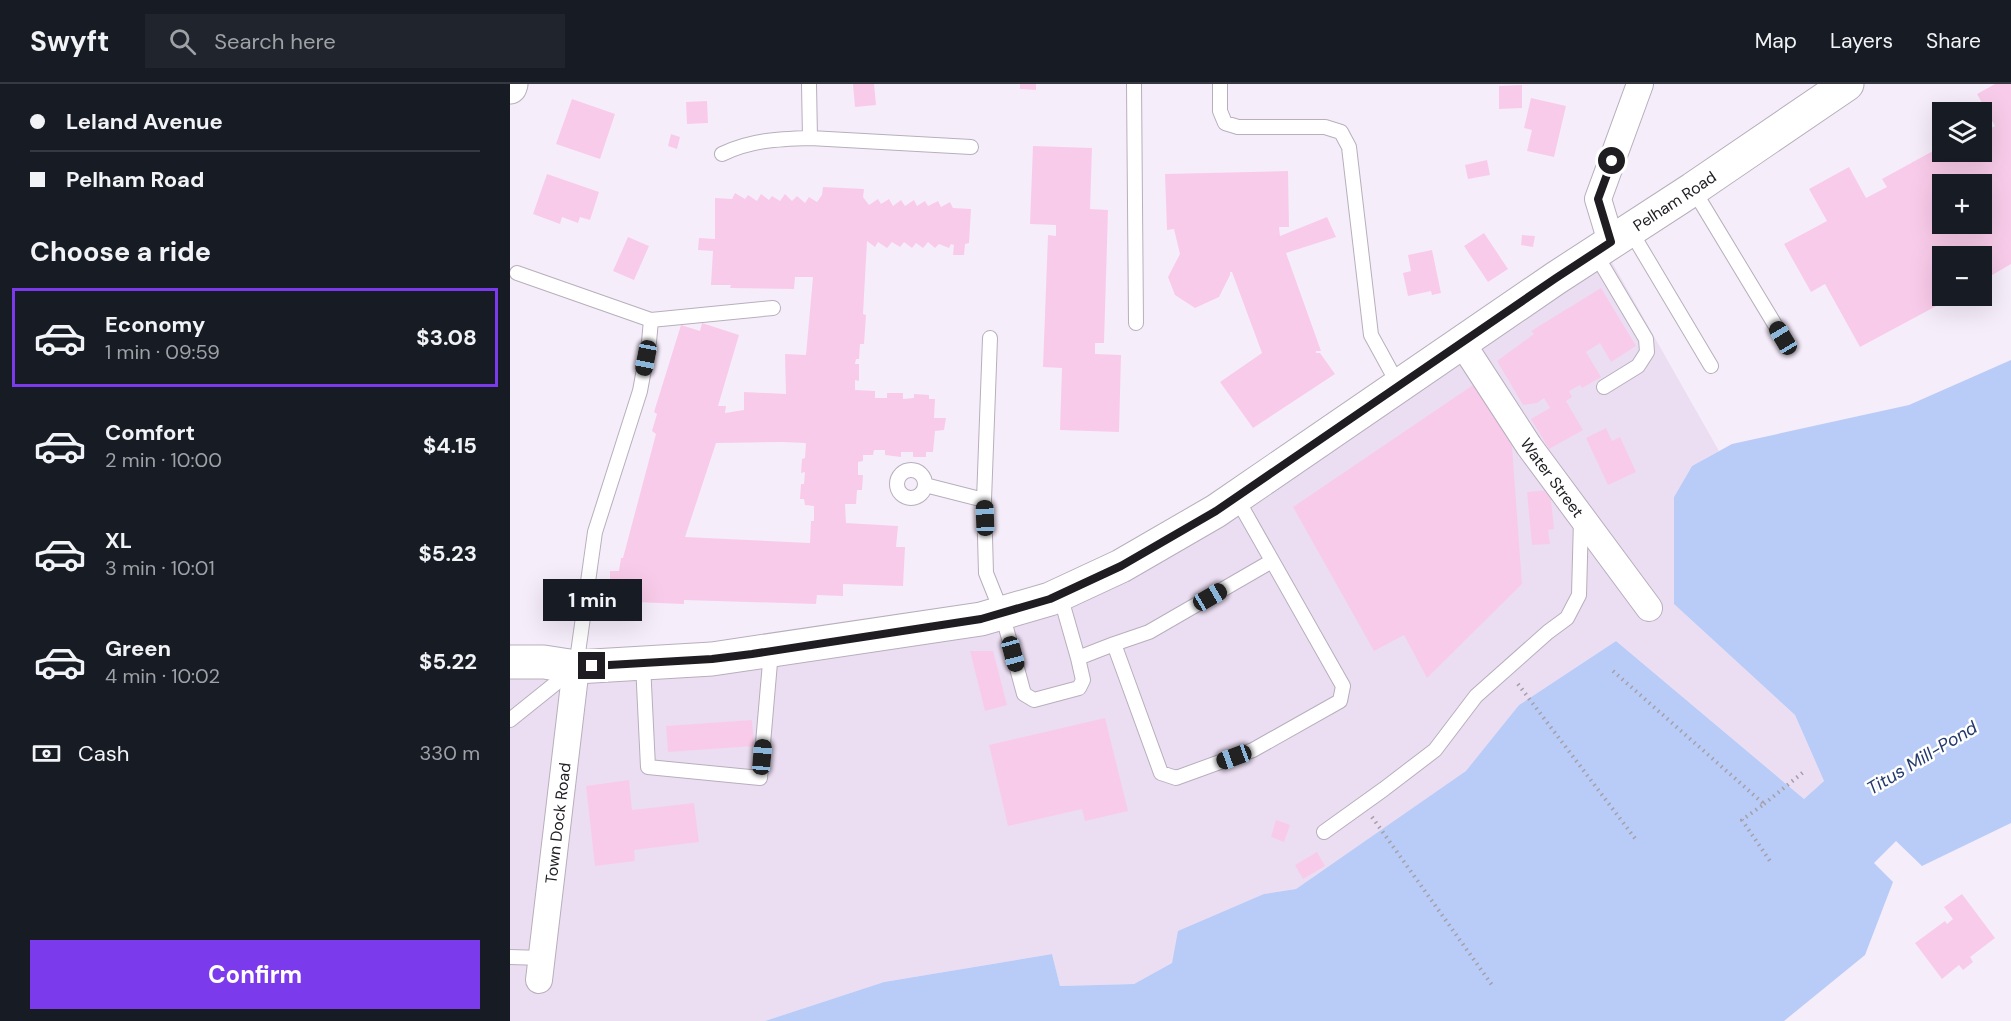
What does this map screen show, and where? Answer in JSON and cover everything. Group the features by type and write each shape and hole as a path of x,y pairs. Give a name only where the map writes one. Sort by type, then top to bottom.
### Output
{"main road":[{"name":"Pelham Road","path":"510,662 544,662 576,667 712,659 981,619 1060,595 1121,566 1216,511 1847,84"}],"street":[{"path":"1612,242 1598,199 1640,84"},
{"name":"Water Street","path":"1462,343 1529,446 1649,608"},
{"name":"Town Dock Road","path":"541,969 576,667"}],"lane":[{"path":"809,84 810,138"},
{"path":"1134,84 1136,323"},
{"path":"1220,84 1220,111 1225,123 1238,127 1325,127 1341,132 1348,147 1371,335 1399,386"},
{"path":"722,154 757,141 810,138 970,147"},
{"path":"1693,189 1783,338"},
{"path":"1612,242 1710,366"},
{"path":"1604,387 1638,366 1647,352 1646,339 1612,242"},
{"path":"517,273 651,320 773,308"},
{"path":"510,720 576,667 595,532 640,392 651,320"},
{"path":"990,338 984,500 986,573 1002,613 1024,694 1034,700 1079,688 1083,680 1060,595"},
{"path":"925,485 984,500"},
{"path":"1114,644 1161,773 1176,778 1253,750 1340,701 1343,686 1236,496"},
{"path":"1324,832 1435,750 1476,696 1567,618 1579,595 1581,518"},
{"path":"1078,658 1149,632 1272,561"},
{"path":"643,664 648,767 760,778 771,651"},
{"path":"510,957 541,969"}],"path":[{"path":"1506,669 1638,841"},
{"path":"1613,671 1764,804"},
{"path":"1770,861 1742,820 1806,770"},
{"path":"1363,804 1492,985"}],"shaded area":[{"path":"1608,255 1719,451 1692,466 1674,497 1674,604 1795,715 1824,781 1804,799 1616,641 1519,705 1467,771 1296,889 1264,894 1172,963 1134,984 1060,986 1052,954 884,982 765,1021 510,1021 510,669 1046,608"}],"water":[{"name":"Titus Mill-Pond","path":"2011,360 2011,823 1922,866 1896,841 1874,863 1893,882 1865,955 1784,1021 765,1021 884,982 1052,954 1060,986 1134,984 1172,963 1178,931 1264,894 1296,889 1466,771 1519,705 1616,641 1804,799 1824,781 1795,715 1674,604 1674,497 1692,466 1732,444 1909,405"}],"building":[{"path":"853,84 874,84 876,105 855,107"},
{"path":"1020,84 1036,84 1036,90 1020,89"},
{"path":"1995,84 2011,84 2011,264 1992,275 1992,246 1932,246 1932,306 1936,306 1860,347 1825,284 1811,292 1784,244 1827,221 1809,189 1849,167 1866,198 1887,187 1882,179 1932,152 1932,162 1992,162 1992,128 1995,126 1992,121 1992,102 1982,102 1977,94"},
{"path":"1522,85 1522,108 1499,109 1499,86"},
{"path":"1531,98 1566,106 1554,157 1527,151 1532,130 1524,128"},
{"path":"572,99 615,114 600,159 556,144"},
{"path":"707,101 708,123 687,124 686,102"},
{"path":"671,134 680,137 677,149 668,146"},
{"path":"1033,146 1092,148 1090,209 1108,210 1104,343 1095,343 1095,354 1121,355 1119,432 1060,430 1062,368 1043,367 1048,235 1056,236 1056,225 1030,224"},
{"path":"1487,160 1490,175 1468,179 1465,165"},
{"path":"1288,171 1289,227 1279,227 1280,236 1327,217 1336,237 1286,253 1321,351 1316,351 1316,353 1320,353 1335,374 1253,428 1220,382 1262,353 1232,272 1219,297 1195,308 1175,295 1168,277 1180,254 1174,229 1167,230 1165,174"},
{"path":"547,174 599,192 590,220 580,217 578,223 562,217 560,224 533,214"},
{"path":"823,187 864,189 863,197 869,205 878,199 881,204 889,199 893,206 901,200 905,206 914,200 917,206 925,201 928,206 938,201 941,207 950,202 953,208 971,209 969,243 965,244 964,255 953,255 954,245 951,244 949,248 939,244 935,248 928,242 923,248 916,243 912,248 904,242 900,247 892,242 887,248 878,242 875,247 867,241 863,314 866,315 864,344 860,344 859,359 856,359 855,364 859,364 859,381 855,380 855,390 875,391 875,398 887,398 887,393 903,393 903,399 914,398 914,394 929,395 929,399 935,399 934,418 946,418 944,430 935,431 933,452 926,452 926,457 913,457 913,452 901,452 901,457 885,455 885,450 874,450 873,455 863,455 863,461 858,462 858,475 863,475 862,490 857,490 856,504 845,504 846,523 898,526 896,547 905,547 903,586 843,584 843,596 817,595 816,604 684,600 684,604 610,601 610,571 619,571 621,558 623,558 656,434 652,431 657,414 654,412 681,325 700,331 702,323 739,335 718,406 726,406 725,413 744,410 744,392 786,394 785,354 806,355 813,277 795,277 794,289 730,288 731,285 711,285 713,251 698,250 699,238 715,239 715,198 732,199 735,193 745,199 748,195 757,201 761,194 769,200 772,196 780,201 785,194 792,201 797,196 805,203 809,197 817,202 822,195","holes":["716,443 806,443 801,473 805,472 804,484 801,484 800,499 804,499 805,505 814,506 810,543 685,537"]},
{"path":"1484,233 1508,269 1488,282 1464,246"},
{"path":"1522,235 1535,236 1533,247 1521,245"},
{"path":"628,237 649,246 634,280 613,271"},
{"path":"1432,250 1441,293 1432,295 1431,291 1408,296 1403,273 1411,271 1408,255"},
{"path":"1601,288 1636,346 1611,362 1600,343 1586,352 1601,377 1582,388 1580,385 1569,391 1572,397 1566,401 1583,430 1549,449 1531,419 1550,408 1544,398 1537,403 1523,405 1497,361 1534,334 1531,331"},
{"path":"1476,383 1512,446 1522,584 1427,678 1404,635 1374,651 1293,507"},
{"path":"1606,428 1612,441 1620,437 1636,472 1608,485 1586,438"},
{"path":"1550,490 1554,529 1548,530 1550,544 1532,545 1527,492"},
{"path":"970,651 993,651 1007,705 985,711"},
{"path":"1105,718 1128,811 1085,821 1082,809 1008,826 989,745"},
{"path":"752,720 754,746 668,752 666,726"},
{"path":"629,780 632,810 694,803 699,842 634,850 635,861 595,866 586,786"},
{"path":"1276,820 1290,825 1284,842 1271,837"},
{"path":"1317,852 1325,866 1303,879 1295,865"},
{"path":"1962,894 1995,938 1970,957 1973,962 1963,970 1959,965 1942,979 1915,943 1945,921 1947,924 1953,919 1944,907"}],"route":[{"path":"592,666 712,659 981,619 1050,599 1121,566 1216,511 1611,242 1598,199 1612,161"}]}
